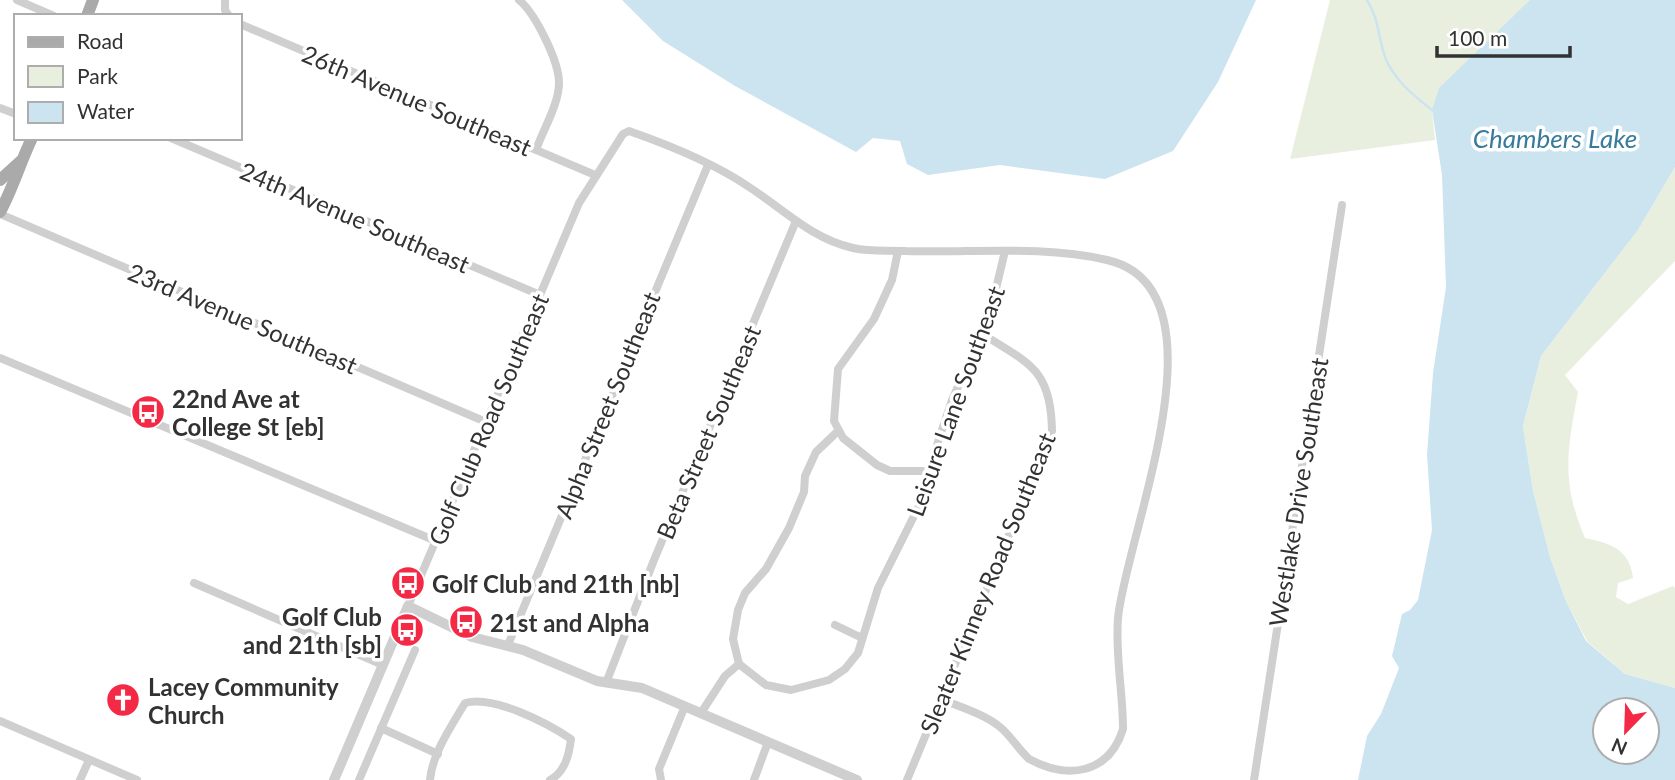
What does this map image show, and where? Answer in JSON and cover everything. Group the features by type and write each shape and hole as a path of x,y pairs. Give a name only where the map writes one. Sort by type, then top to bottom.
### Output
{"main road":[{"path":"0,213 16,182 21,160 31,140"},
{"path":"0,180 21,160"}],"street":[{"path":"17,0 49,14"},
{"path":"519,0 529,9 555,64 559,83 536,150"},
{"name":"26th Avenue Southeast","path":"242,24 596,175"},
{"name":"Golf Club Road Southeast","path":"334,780 579,203 596,175 623,134 629,131 708,165"},
{"name":"24th Avenue Southeast","path":"176,140 540,295"},
{"path":"708,165 750,187 817,235 846,246 898,251 1005,251 1107,260 1126,266 1144,277 1162,310 1168,348 1159,440 1118,616 1123,729 1109,760 1091,777 1044,771 998,726 941,699"},
{"name":"Alpha Street Southeast","path":"508,645 708,165"},
{"name":"Westlake Drive Southeast","path":"1254,780 1342,205"},
{"name":"23rd Avenue Southeast","path":"0,213 486,422"},
{"name":"Beta Street Southeast","path":"606,683 654,560 796,221"},
{"path":"898,251 892,280 874,319 838,369 833,404 834,421 838,431 877,465 890,471 931,471"},
{"name":"Leisure Lane Southeast","path":"739,664 749,674 776,688 808,687 845,669 858,653 878,588 928,488 952,400 997,291 1005,251"},
{"name":"Sleater Kinney Road Southeast","path":"907,780 1052,430 1052,405 1045,381 1032,366 981,333"},
{"path":"0,358 436,541"},
{"path":"701,713 725,676 739,664 733,639 737,610 745,593 766,569 785,538 804,492 804,476 817,452 838,431"},
{"path":"194,583 383,665"},
{"path":"408,606 471,637 508,645 606,683 629,684 857,780"},
{"path":"835,625 862,638"},
{"path":"359,780 415,650"},
{"path":"430,780 438,754 466,703 480,699 545,722 571,739 569,756 557,776 550,780"},
{"path":"661,780 659,769 685,706"},
{"path":"0,721 137,780"},
{"path":"381,728 438,754"},
{"path":"754,780 768,742"},
{"path":"80,780 89,760"}],"green space":[{"path":"1330,0 1530,0 1432,110 1435,140 1290,159"},
{"path":"1675,167 1675,261 1565,375 1578,392 1568,466 1577,518 1585,538 1610,545 1628,560 1633,578 1618,583 1616,597 1628,604 1673,586 1675,588 1675,688 1625,674 1587,641 1565,599 1550,557 1533,491 1523,426 1541,356 1638,230"}],"water":[{"path":"622,0 1256,0 1218,82 1173,151 1105,179 1000,165 928,175 907,164 900,141 873,138 856,152 735,86 663,41"},
{"name":"Chambers Lake","path":"1530,0 1675,0 1675,167 1638,230 1541,356 1523,426 1533,491 1550,557 1565,599 1586,641 1625,674 1675,688 1675,780 1358,780 1367,736 1381,714 1399,668 1392,656 1402,614 1410,610 1418,600 1432,530 1427,455 1433,373 1446,287 1442,175 1432,110 1439,88"}],"waterway":[{"path":"1367,0 1374,14 1385,57 1393,73 1432,110"}],"place":[{"name":"22nd Ave at College St [eb]","path":"148,412"},
{"name":"Golf Club and 21th [nb]","path":"408,583"},
{"name":"21st and Alpha","path":"466,622"},
{"name":"Golf Club and 21th [sb]","path":"407,630"},
{"name":"Lacey Community Church","path":"123,700"}]}
